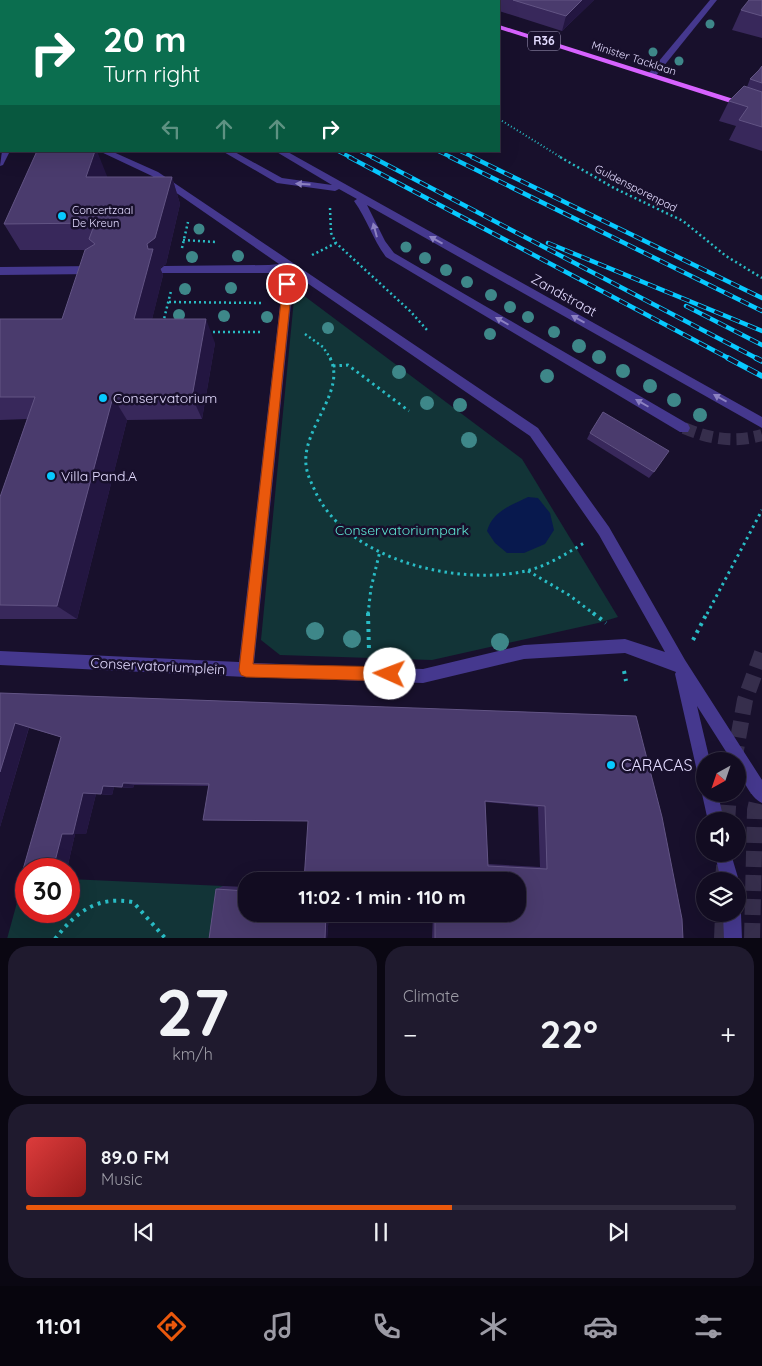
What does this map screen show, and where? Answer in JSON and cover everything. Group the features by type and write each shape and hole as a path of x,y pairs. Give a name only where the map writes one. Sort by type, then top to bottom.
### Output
{"main road":[{"name":"Minister Tacklaan","path":"500,27 762,111"}],"street":[{"path":"652,75 714,0"},
{"path":"105,152 155,174 534,432 604,531 680,665 762,795"},
{"path":"228,152 280,181 327,186 351,193"},
{"path":"281,152 351,193 367,209 380,244 390,254 684,428"},
{"name":"Zandstraat","path":"351,193 762,423"},
{"path":"164,270 269,269 290,265"},
{"path":"246,670 284,303 290,265"},
{"path":"0,271 101,270"},
{"name":"Conservatoriumplein","path":"0,658 246,670 423,676 524,652 625,646 680,665"},
{"path":"680,665 700,752"},
{"path":"732,922 733,938"}],"path":[{"name":"Guldensporenpad","path":"500,120 542,147 614,188 683,221 726,256 762,278"},
{"path":"163,324 193,200"},
{"path":"330,205 331,233 336,244 430,332"},
{"path":"183,240 216,242"},
{"path":"309,256 336,244"},
{"path":"169,302 284,303 301,331 328,353 333,366 334,381 330,394 311,431 305,455 308,476 315,495 326,513 342,528 380,551 430,570 463,576 496,576 527,571 555,560 604,531"},
{"path":"207,332 282,332"},
{"path":"333,366 348,365 408,411"},
{"path":"680,665 762,510"},
{"path":"374,673 369,652 367,617 372,579 380,551"},
{"path":"527,571 569,595 608,624"},
{"path":"624,670 626,681"},
{"path":"55,938 82,913 110,900 133,902 166,938"}],"green space":[{"name":"Conservatoriumpark","path":"295,289 522,459 618,617 432,660 280,655 261,640"},
{"path":"80,880 223,886 216,938 7,938 15,910 15,923 80,923"}],"shaded area":[{"path":"528,497 538,498 550,513 554,530 545,544 524,553 507,553 495,543 487,531 498,514 509,506"}],"building":[{"path":"513,0 582,0 566,16"},
{"path":"749,0 762,0 762,16 741,10"},
{"path":"762,66 762,83 750,79 759,70"},
{"path":"744,86 762,92 762,127 739,120 748,107 729,101"},
{"name":"Conservatorium","path":"37,152 95,152 86,177 172,177 155,238 147,244 148,249 153,249 134,319 206,319 192,397 113,397 57,606 0,605 0,497 35,397 0,397 0,319 62,319 85,250 95,244 89,239 95,223 4,224"},
{"path":"603,412 669,451 654,472 590,433"},
{"path":"0,693 636,716 662,817 682,919 683,938 435,938 435,922 526,922 526,872 305,872 308,821 203,820 209,784 123,783 122,787 103,786 101,794 83,793 73,834 62,834 56,858 26,858 61,737 15,723 0,772","holes":["485,801 545,806 547,869 488,866"]},
{"path":"216,889 238,890 238,922 326,922 325,938 209,938"}],"tunnel":[{"path":"684,428 703,435 723,439 742,439 762,435"},
{"path":"736,752 745,700 762,653"},
{"path":"752,938 755,810 762,779"},
{"path":"728,802 728,812"},
{"path":"724,862 724,872"},
{"path":"722,938 723,922"}],"railway":[{"path":"340,152 352,158"},
{"path":"362,152 372,157"},
{"path":"440,152 453,158"},
{"path":"462,152 475,158"},
{"path":"349,157 730,359"},
{"path":"372,157 758,359"},
{"path":"450,157 762,311"},
{"path":"472,157 762,298"},
{"path":"548,243 762,331"},
{"path":"686,306 762,345"},
{"path":"728,358 762,376"},
{"path":"758,359 762,361"}],"place":[{"name":"Concertzaal De Kreun","path":"62,216"},
{"name":"Conservatorium","path":"103,398"},
{"name":"Villa Pand.A","path":"51,476"},
{"name":"CARACAS","path":"611,765"}],"route":[{"path":"287,284 246,670 390,674"}]}
